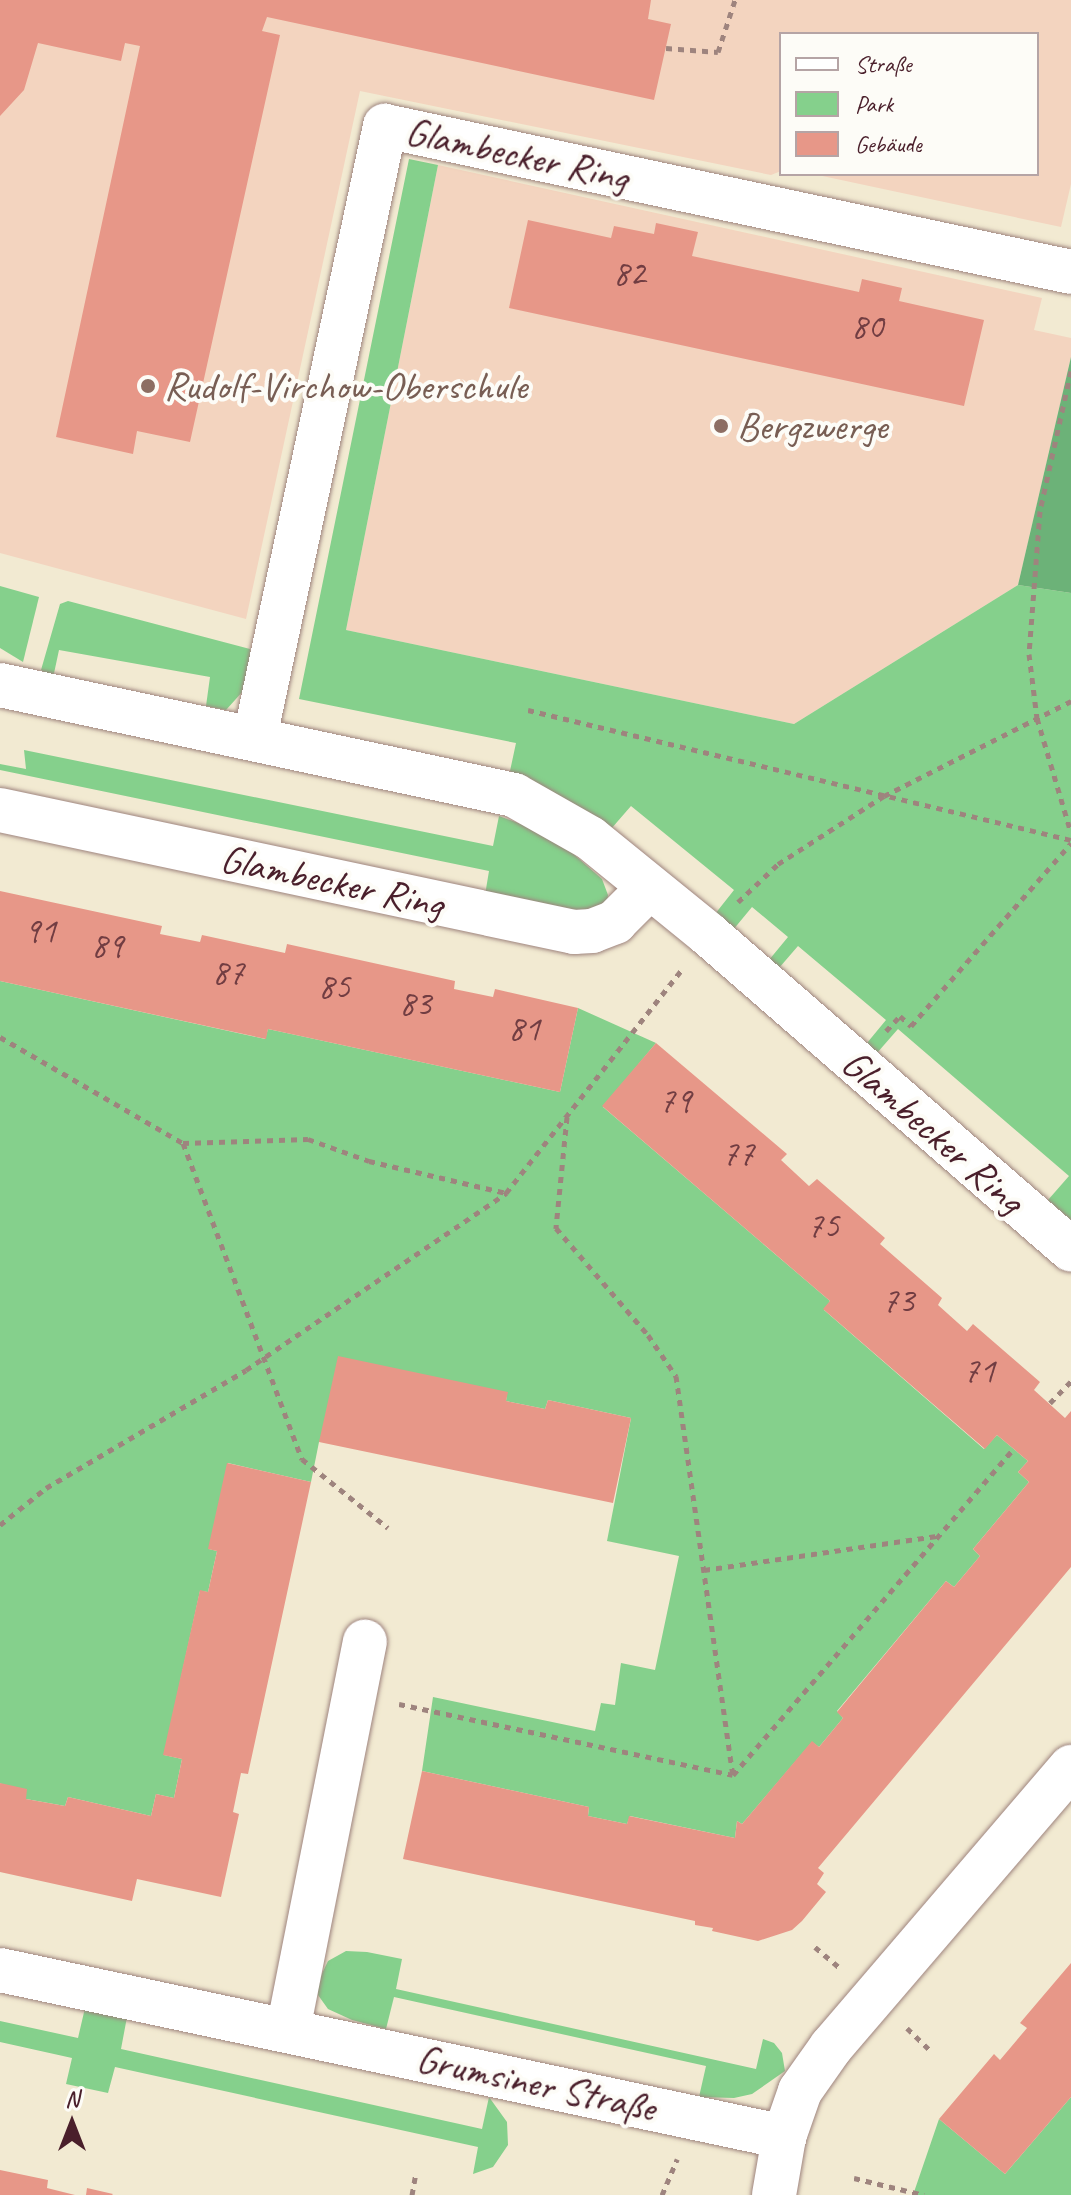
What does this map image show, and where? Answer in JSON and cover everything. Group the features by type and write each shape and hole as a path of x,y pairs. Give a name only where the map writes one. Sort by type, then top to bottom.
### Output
{"street":[{"name":"Glambecker Ring","path":"255,737 385,126 1071,272"},
{"name":"Glambecker Ring","path":"0,685 255,737 514,795 590,838 708,934 1071,1250"},
{"name":"Glambecker Ring","path":"0,810 574,932 592,931 615,922 649,888"},
{"path":"288,2030 365,1642"},
{"path":"774,2195 784,2137 800,2091 831,2047 1071,1767"},
{"name":"Grumsiner Straße","path":"0,1970 784,2137"}],"path":[{"path":"666,48 718,52 735,0"},
{"path":"1071,371 1040,511 1029,654 1037,718 1071,833"},
{"path":"0,1525 46,1488 263,1357 506,1193 661,1000 708,934 778,864 884,796 1071,701"},
{"path":"528,710 1071,842 911,1026 900,1016"},
{"path":"0,1037 183,1143 308,1139 369,1161 506,1193"},
{"path":"567,1116 556,1228 648,1335 676,1376 733,1775"},
{"path":"183,1143 302,1459 388,1528"},
{"path":"1050,1403 1071,1381"},
{"path":"733,1775 1013,1449"},
{"path":"704,1570 938,1536"},
{"path":"355,1694 733,1775"},
{"path":"412,2195 416,2173"},
{"path":"854,2178 924,2195"}],"shaded area":[{"name":"Rudolf-Virchow-Oberschule","path":"0,0 1071,0 1071,184 1061,227 822,176 1039,176 1039,32 779,32 779,172 771,175 360,91 246,619 0,553"},
{"name":"Bergzwerge","path":"438,165 1042,298 1034,330 1071,338 1071,357 1018,585 794,724 346,630"}],"green space":[{"path":"409,159 438,165 346,630 794,724 1018,585 1071,593 1071,1220 1048,1200 1069,1176 898,1029 877,1053 867,1043 886,1020 798,946 779,968 769,960 788,937 752,907 733,930 715,914 734,890 631,806 611,829 510,771 516,743 299,699"},
{"path":"1071,357 1071,593 1018,585"},
{"path":"0,586 39,597 23,662 0,648"},
{"path":"68,601 250,649 252,665 244,690 226,710 206,706 210,677 59,650 53,678 41,670 60,604"},
{"path":"24,750 493,846 499,816 535,829 570,851 602,879 608,895 607,904 594,917 485,895 489,871 0,770 0,764 26,769"},
{"path":"0,981 265,1039 268,1029 560,1092 578,1008 656,1043 603,1107 830,1301 824,1310 984,1449 997,1435 1028,1461 1018,1472 1029,1482 973,1549 980,1556 954,1587 946,1581 837,1711 843,1718 819,1747 812,1742 742,1824 737,1821 735,1838 630,1816 627,1824 588,1816 589,1807 422,1771 433,1697 595,1731 601,1703 615,1705 621,1663 655,1670 679,1556 607,1541 631,1418 548,1400 545,1409 506,1401 507,1393 319,1442 311,1482 228,1463 209,1549 217,1551 208,1592 200,1591 164,1755 182,1759 174,1798 156,1794 151,1816 68,1797 65,1806 26,1799 0,1783"},
{"path":"346,1951 402,1959 396,1989 756,2069 763,2039 774,2043 782,2053 785,2071 752,2094 734,2098 699,2097 706,2066 394,1997 386,2029 352,2020 328,2009 318,1995 317,1984 328,1961"},
{"path":"85,2008 127,2017 121,2049 482,2129 489,2097 507,2122 508,2145 493,2167 473,2174 478,2147 115,2067 108,2093 66,2084 72,2058 0,2042 0,2021 78,2038"},
{"path":"1071,2097 1071,2195 913,2195 939,2119 1005,2174"}],"building":[{"path":"0,0 651,0 648,19 671,24 654,100 267,17 262,31 280,35 190,442 137,431 133,454 56,437 140,46 125,43 121,61 38,43 24,90 0,116"},
{"path":"528,220 611,238 614,226 654,234 656,223 698,232 692,256 859,292 862,279 902,288 899,301 984,320 964,406 509,308"},
{"path":"0,891 162,926 160,934 200,942 202,935 285,953 287,944 455,981 454,989 493,997 495,989 578,1008 560,1092 268,1029 266,1039 0,981"},
{"path":"656,1043 787,1154 781,1160 809,1186 817,1179 885,1238 880,1244 942,1298 938,1305 967,1331 973,1324 1040,1382 1034,1390 1065,1418 1071,1411 1071,1567 818,1868 824,1873 817,1884 826,1892 802,1921 792,1930 758,1941 712,1931 713,1928 695,1925 695,1921 403,1859 422,1771 589,1807 588,1816 627,1824 629,1816 735,1838 737,1821 742,1824 812,1741 819,1747 843,1718 837,1712 946,1581 954,1587 980,1556 973,1549 1029,1482 1018,1472 1028,1461 997,1435 985,1449 823,1309 830,1301 602,1106"},
{"path":"338,1356 508,1392 506,1401 545,1409 548,1400 631,1418 613,1503 319,1442"},
{"path":"227,1463 311,1482 248,1774 241,1773 233,1812 239,1814 221,1897 137,1879 132,1901 0,1872 0,1783 27,1789 26,1799 65,1806 68,1797 151,1816 156,1794 174,1798 182,1759 163,1755 200,1590 208,1592 217,1551 208,1549"},
{"path":"1071,1963 1071,2097 1005,2174 939,2119 994,2054 1000,2060 1027,2028 1020,2023"},
{"path":"0,2170 48,2180 47,2188 75,2195 0,2195"},
{"path":"87,2188 113,2194 86,2195"}],"place":[{"name":"Rudolf-Virchow-Oberschule","path":"148,386"},
{"name":"Bergzwerge","path":"721,426"}]}
